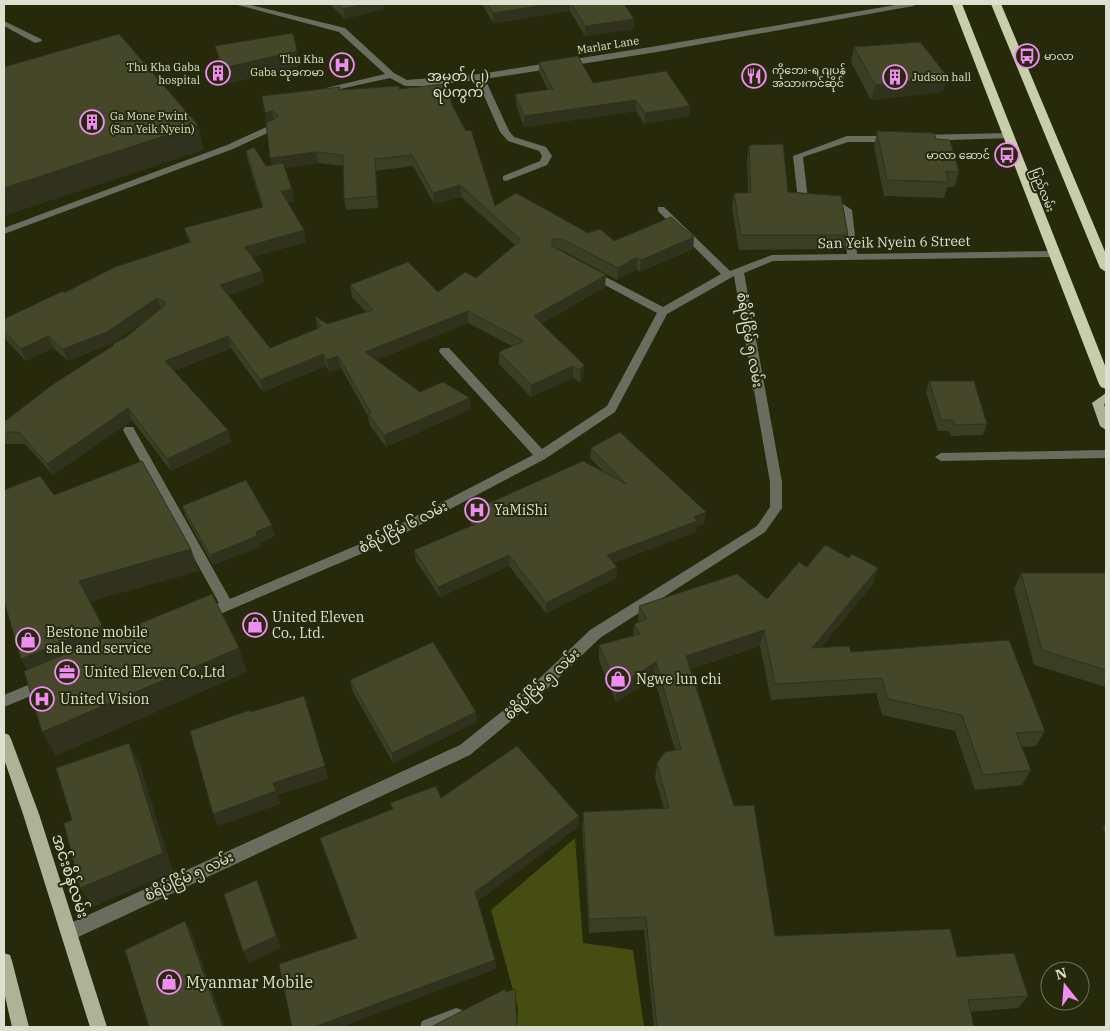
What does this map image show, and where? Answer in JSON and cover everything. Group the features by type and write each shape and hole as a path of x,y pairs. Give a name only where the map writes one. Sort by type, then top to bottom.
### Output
{"highway":[{"name":"ပြည်လမ်း","path":"957,4 1106,384"},
{"path":"996,4 1106,268"}],"main road":[{"path":"1106,398 1098,403 1106,426"},
{"name":"အင်းစိန်လမ်း","path":"4,738 32,814 99,1027"},
{"path":"4,961 21,1027"}],"street":[{"name":"Marlar Lane","path":"238,4 342,30 391,76 405,83 425,84 657,49 913,4"},
{"path":"4,23 38,41"},
{"path":"314,93 391,76"},
{"path":"480,77 505,132 511,139 543,149 547,156 544,163 506,178"},
{"path":"4,231 230,147 272,127"},
{"path":"852,256 846,210 840,205 807,205 803,200 798,156 847,139 1009,136"},
{"path":"582,268 663,312 733,272 661,209"},
{"name":"San Yeik Nyein 6 Street","path":"733,272 772,258 1054,254"},
{"name":"စံရိပ်ငြိမ် ၅ လမ်း","path":"70,932 465,750 525,702 595,634 761,529 776,508 776,482 733,272"},
{"name":"စံရိပ်ငြိမ် ၆ လမ်း","path":"193,620 377,542 542,456 611,409 663,312"},
{"path":"445,351 542,456"},
{"path":"129,430 227,605"},
{"path":"941,457 1106,454"},
{"path":"4,701 59,678"},
{"path":"428,1027 459,1015"}],"green space":[{"path":"575,838 583,943 633,950 644,1027 517,1027 518,1008 491,910"}],"building":[{"path":"338,4 363,4 343,9"},
{"path":"488,4 551,4 493,13"},
{"path":"572,4 624,4 634,19 585,26"},
{"path":"293,33 297,51 223,68 215,46"},
{"name":"Ga Mone Pwint (San Yeik Nyein)","path":"119,34 198,125 4,188 4,67"},
{"path":"920,42 947,76 875,85 854,47"},
{"path":"578,56 593,83 666,71 690,106 645,113 636,100 524,116 515,94 553,89 539,62"},
{"path":"446,84 453,107 466,131 471,130 495,206 516,193 588,233 600,229 614,241 671,217 694,237 641,260 637,257 618,268 562,239 552,239 552,246 606,275 534,316 584,365 580,370 573,366 531,385 499,352 524,341 468,311 365,352 420,392 443,382 470,398 384,435 368,414 371,413 338,356 327,360 323,354 260,380 228,336 165,361 228,430 167,459 128,408 47,464 19,432 4,432 4,422 52,385 126,337 164,306 165,302 157,298 107,332 63,349 48,336 21,349 4,331 4,319 63,291 64,293 115,267 191,242 184,228 263,207 246,151 254,147 266,166 283,163 292,189 281,191 304,230 245,247 262,271 220,285 270,348 319,328 321,326 315,316 327,324 373,310 350,285 408,262 438,292 465,272 476,278 521,240 460,185 433,193 412,155 375,159 377,196 344,199 343,155 316,152 270,158 266,123 275,119 278,115 272,111 265,113 262,96 340,87 339,90 399,86 399,89"},
{"path":"877,131 934,133 936,139 950,140 959,172 946,171 948,182 887,180"},
{"path":"783,144 788,192 841,196 848,235 741,235 734,193 751,193 749,145"},
{"path":"929,381 974,381 987,424 955,425 953,420 941,420"},
{"path":"620,432 706,512 694,517 697,521 607,555 617,567 546,603 509,555 438,587 414,550 478,523 469,512 583,461 626,484 591,448"},
{"path":"142,461 191,549 79,581 102,625 21,659 4,601 4,490 40,476 54,495"},
{"path":"246,480 272,525 256,532 257,536 210,555 182,506"},
{"path":"825,545 849,558 852,554 878,568 812,648 849,646 851,652 1009,640 1045,731 1016,733 1031,770 983,775 962,715 888,699 882,678 775,684 764,630 686,656 734,806 754,805 775,936 950,929 957,957 1014,953 1028,996 968,1000 974,1027 657,1027 646,917 589,919 583,812 669,808 657,763 665,752 681,749 656,662 617,686 599,645 640,634 634,624 647,619 639,606 737,574 767,599 799,562 807,567"},
{"path":"1021,573 1106,573 1106,670 1042,650"},
{"path":"212,594 239,648 42,732 24,671"},
{"path":"433,642 476,712 392,753 350,680"},
{"path":"304,696 325,766 273,783 276,791 213,814 190,731 250,710 251,712"},
{"path":"129,743 163,853 80,888 64,823 72,820 56,768"},
{"path":"517,746 579,816 475,892 495,960 314,1027 292,1027 279,964 357,938 320,838 393,809 390,803 436,786 441,798"},
{"path":"257,880 276,936 243,951 224,894"},
{"path":"185,921 223,1027 149,1027 125,950"},
{"path":"505,989 506,992 515,989 517,1027 431,1027"}],"place":[{"name":"မာလာ","path":"1027,56"},
{"name":"Thu Kha Gaba သုခကမာ","path":"342,65"},
{"name":"Thu Kha Gaba hospital","path":"218,73"},
{"name":"ကိုဘေး-ရ ဂျပန် အသားကင်ဆိုင်","path":"754,76"},
{"name":"Judson hall","path":"895,77"},
{"name":"Ga Mone Pwint (San Yeik Nyein)","path":"92,122"},
{"name":"မာလာ ဆောင်","path":"1007,155"},
{"name":"YaMiShi","path":"477,510"},
{"name":"United Eleven Co., Ltd.","path":"255,625"},
{"name":"Bestone mobile sale and service","path":"28,640"},
{"name":"United Eleven Co.,Ltd","path":"67,672"},
{"name":"Ngwe lun chi","path":"618,679"},
{"name":"United Vision","path":"42,699"},
{"name":"Myanmar Mobile","path":"169,982"}],"district":[{"name":"အမှတ် (၂) ရပ်ကွက်","path":"458,84"}]}
